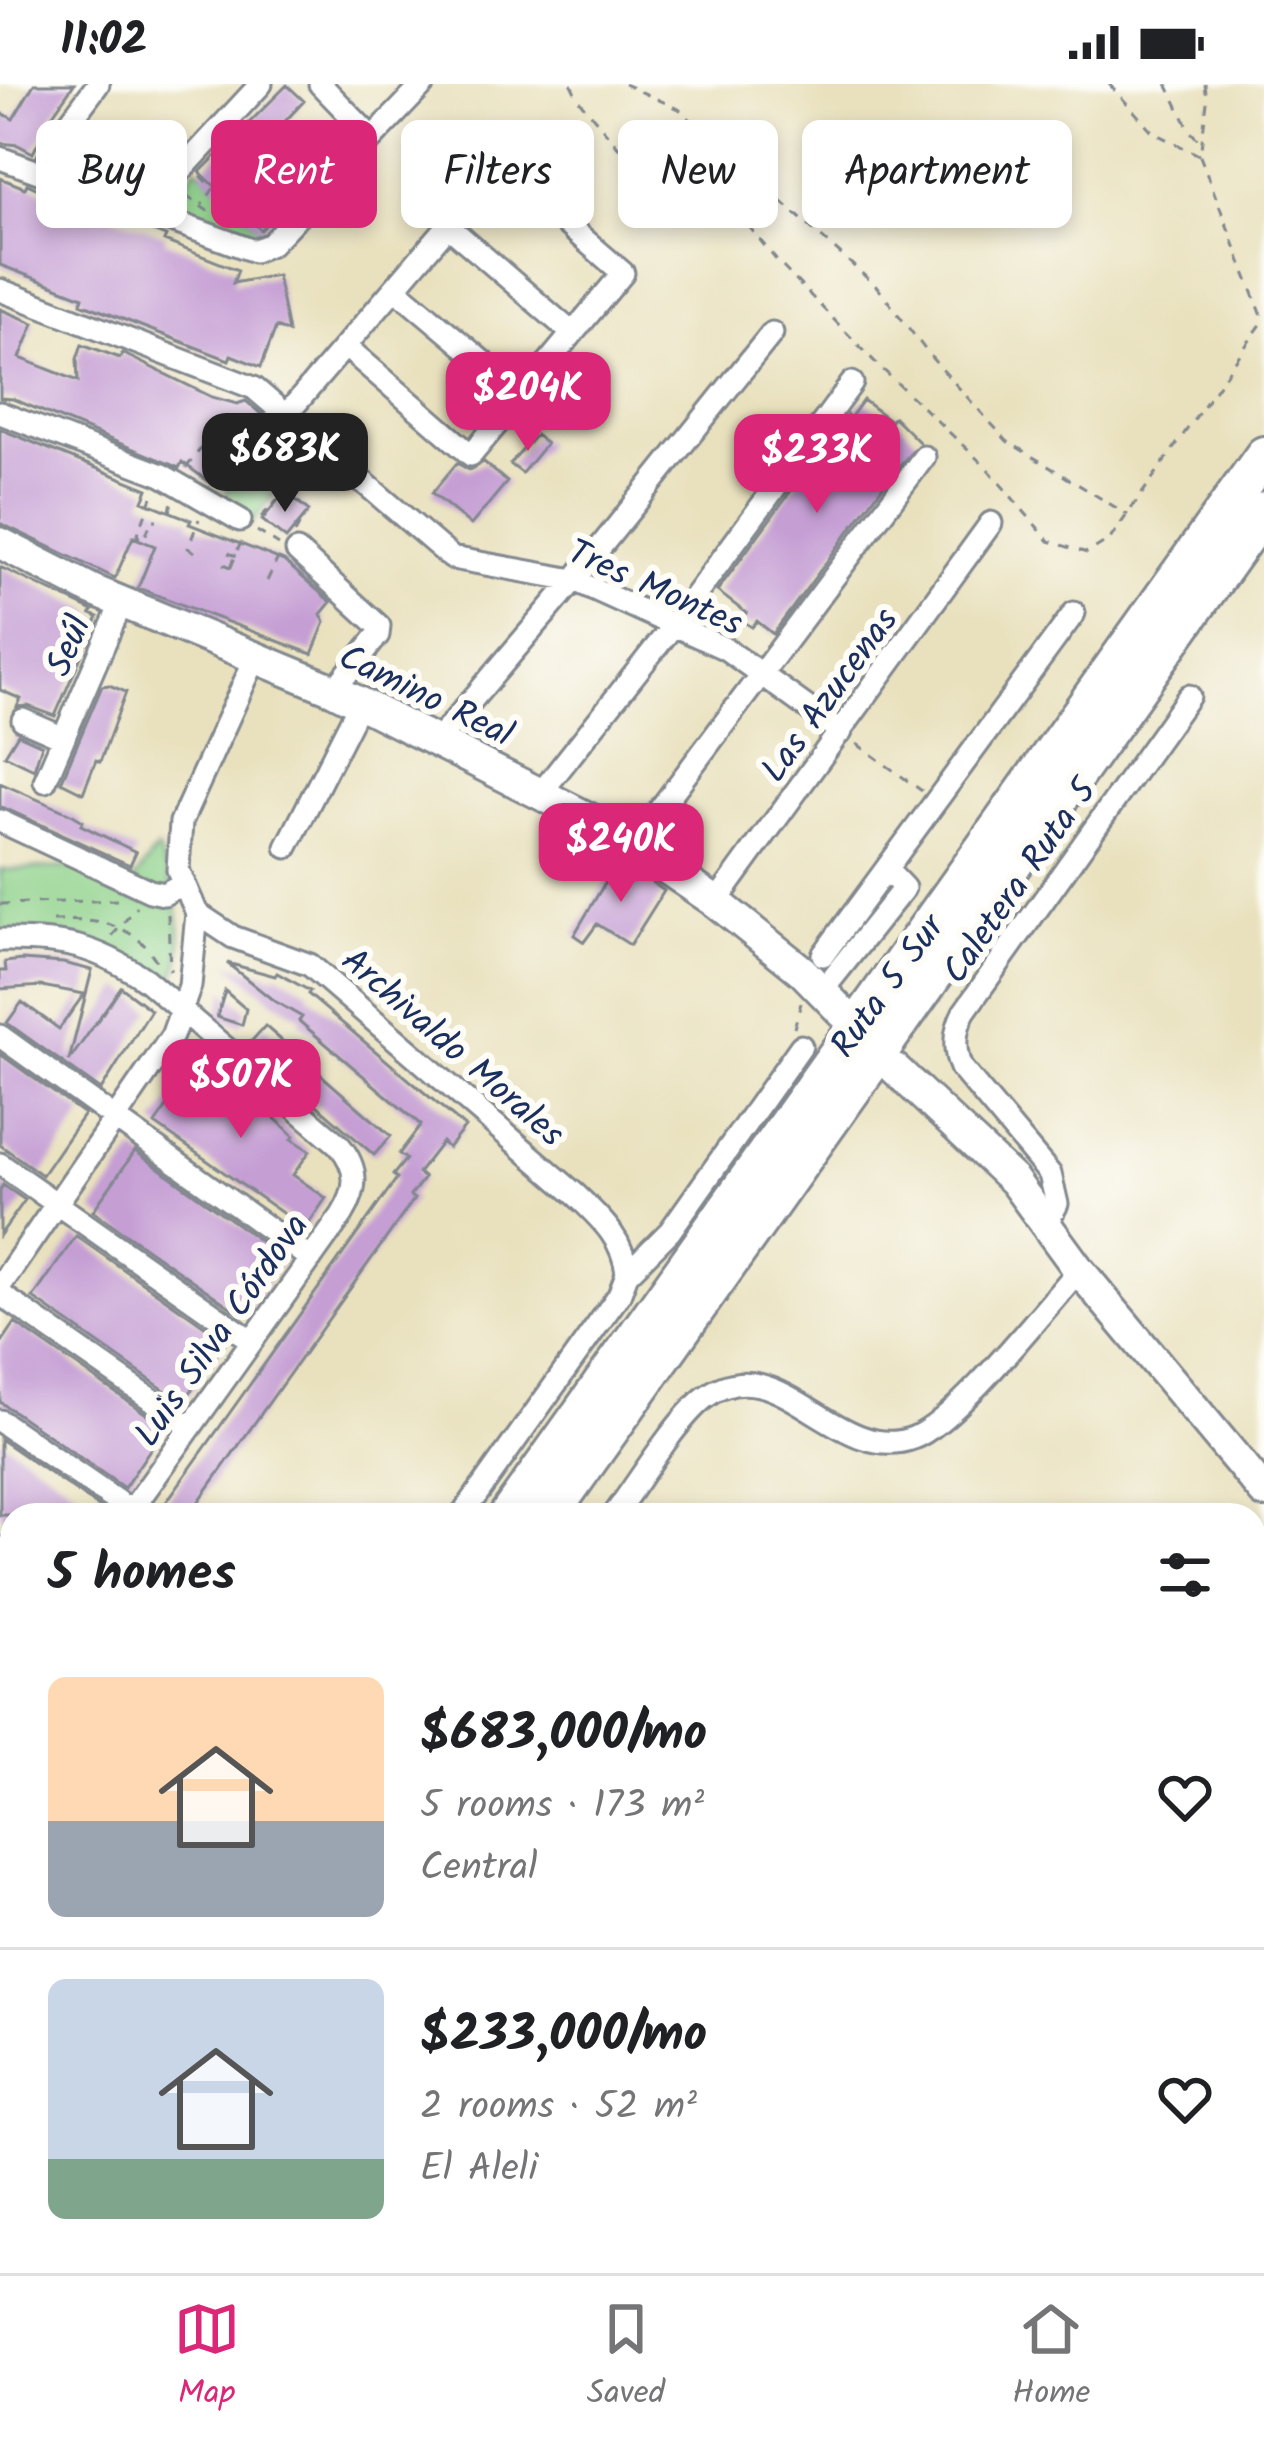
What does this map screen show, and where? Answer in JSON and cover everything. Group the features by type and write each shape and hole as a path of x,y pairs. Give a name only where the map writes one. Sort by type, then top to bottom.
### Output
{"highway":[{"name":"Ruta 5 Sur","path":"517,1503 1264,455"},
{"name":"Ruta 5 Sur","path":"559,1503 1264,511"}],"street":[{"path":"71,120 98,84"},
{"path":"187,164 261,84"},
{"path":"320,84 355,120"},
{"path":"377,133 424,84"},
{"path":"0,158 36,171"},
{"path":"186,228 254,251 271,244 286,228"},
{"path":"287,414 446,228"},
{"path":"450,228 572,333"},
{"path":"346,346 471,455 623,272 572,228"},
{"path":"395,288 521,394"},
{"name":"Tres Montes","path":"0,290 239,381 287,414 452,558 574,580 726,649 841,732"},
{"path":"436,741 574,580 772,333"},
{"path":"540,794 672,627 852,383"},
{"path":"0,413 210,494 240,520"},
{"path":"633,845 924,457"},
{"name":"Las Azucenas","path":"716,902 991,523"},
{"path":"287,847 379,626 291,539"},
{"name":"Camino Real","path":"0,543 122,602 347,696 604,826 716,902 820,999"},
{"name":"Seúl","path":"45,781 122,602"},
{"path":"823,956 1074,613"},
{"path":"191,1427 0,1290 156,1063 183,1012 195,959 197,913 182,884 176,853 186,804 256,657"},
{"name":"Caletera Ruta 5","path":"1046,1226 1057,1204 1051,1174 961,1069 955,1049 957,1030 964,1012 1189,696"},
{"path":"23,720 64,738"},
{"path":"0,821 150,891 164,894 182,884"},
{"path":"820,999 904,888 886,869"},
{"name":"Archivaldo Morales","path":"197,913 233,937 310,965 576,1195 610,1229 626,1259 627,1274"},
{"path":"0,940 67,942 100,952 146,980 183,1012"},
{"name":"Luis Silva Córdova","path":"136,1503 311,1259 348,1204 356,1177 339,1145 183,1012"},
{"path":"0,1036 311,1259"},
{"path":"471,1503 619,1295 627,1274 670,1232 801,1046"},
{"path":"895,1069 1000,1166 1079,1270 1264,1492"},
{"path":"0,1164 252,1341"},
{"path":"623,1503 695,1406 725,1387 749,1383 771,1388 868,1441 892,1443 924,1433 960,1403 1079,1270"},
{"path":"0,1420 115,1503"}],"path":[{"path":"571,84 631,162 700,206 743,219 877,364 987,468 1049,541 1087,553 1110,539 1264,321 1200,156 1208,103 1205,84"},
{"path":"624,84 679,109 878,288 929,356 1007,441 1128,515"},
{"path":"1109,84 1154,133 1200,156"},
{"path":"1168,84 1190,131 1202,144"},
{"path":"196,171 214,188 202,205"},
{"path":"187,194 211,213"},
{"path":"190,475 185,471 202,447"},
{"path":"195,552 189,546 227,466"},
{"path":"221,477 230,488"},
{"path":"152,497 136,528 137,536 144,539 153,519 157,520"},
{"path":"278,500 252,527 291,539"},
{"path":"231,567 248,524 240,520"},
{"path":"267,581 302,520"},
{"path":"186,531 199,541"},
{"path":"181,543 189,546"},
{"path":"228,553 242,559"},
{"path":"224,564 238,570"},
{"path":"841,732 937,801"},
{"path":"0,904 112,899 137,907 100,952"},
{"path":"801,1046 794,1033 801,1011 820,999"}],"green space":[{"path":"196,167 211,181 211,228 187,218 187,181"},
{"path":"212,228 260,228 266,234 247,241"},
{"path":"249,453 283,482 251,524 222,500 230,486 222,480"},
{"path":"157,849 174,895 180,932 181,950 173,977 159,978 120,954 84,940 0,932 0,870 83,867 129,887"}],"building":[{"path":"34,84 74,84 50,120 36,120 33,153 0,143 0,112 13,119"},
{"path":"287,85 304,101 286,120 252,120"},
{"path":"211,161 211,182 200,172"},
{"path":"0,178 36,188 36,228 145,228 166,236 164,241 238,270 233,283 277,275 288,332 276,327 261,367 231,355 229,360 81,303 83,297 0,265"},
{"path":"0,309 34,323 20,358 78,381 82,344 120,358 122,353 212,397 237,404 246,401 309,455 285,483 241,446 213,485 182,462 179,468 13,399 0,398"},
{"path":"863,400 891,421 894,417 920,443 773,634 757,621 752,627 741,620 746,613 717,591 847,415 850,418"},
{"path":"0,429 148,489 143,501 284,561 331,602 321,614 325,622 312,654 138,588 155,546 133,537 115,578 0,523"},
{"path":"536,435 546,444 522,473 510,464"},
{"path":"484,462 507,482 471,525 432,493 457,463 469,470"},
{"path":"285,491 309,511 286,539 262,520"},
{"path":"0,567 98,617 55,716 17,707 21,699 0,690"},
{"path":"102,686 126,692 83,793 61,782"},
{"path":"18,734 42,745 34,769 5,755"},
{"path":"0,783 73,815 83,821 81,825 136,852 130,865 0,806"},
{"path":"619,859 664,891 630,945 597,924 584,942 574,935"},
{"path":"5,962 92,970 69,1061 121,987 151,1010 101,1090 7,1023 22,1002 59,1029 84,994 42,986 0,989"},
{"path":"227,963 277,973 310,991 465,1127 448,1148 442,1142 418,1173 424,1178 410,1196 414,1199 198,1503 166,1503 397,1178 393,1175 406,1159 399,1154 421,1125 299,1021 302,1017"},
{"path":"225,991 246,1009 242,1025 217,1017"},
{"path":"265,1026 391,1136 374,1155 248,1045"},
{"path":"0,1054 84,1114 42,1175 0,1145"},
{"path":"200,1059 247,1093 310,1151 293,1175 326,1198 305,1229 155,1124"},
{"path":"135,1151 284,1258 243,1316 93,1211"},
{"path":"3,1185 25,1200 0,1235 0,1190"},
{"path":"76,1236 226,1341 183,1403 33,1298"},
{"path":"15,1323 165,1427 124,1488 0,1402 0,1345"},
{"path":"0,1439 93,1503 0,1503"}]}
